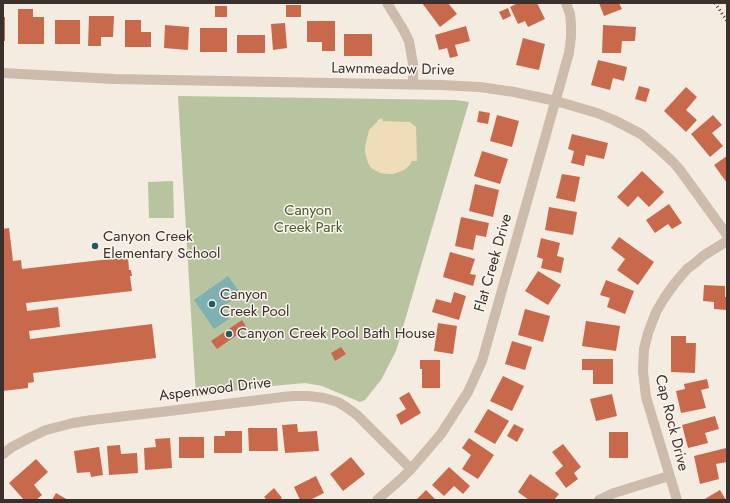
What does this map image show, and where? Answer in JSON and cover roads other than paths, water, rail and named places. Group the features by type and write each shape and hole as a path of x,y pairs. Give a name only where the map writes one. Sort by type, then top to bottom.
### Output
{"street":[{"path":"387,3 409,41 413,64 413,84"},
{"name":"Flat Creek Drive","path":"377,500 411,469 441,434 468,392 482,361 569,53 571,24 570,14 566,3"},
{"name":"Lawnmeadow Drive","path":"3,73 114,80 413,84 480,87 514,92 556,101 597,113 641,134 680,170 727,235"},
{"name":"Cap Rock Drive","path":"677,500 646,397 643,371 644,349 656,312 675,283 687,269 703,256 727,241"},
{"name":"Aspenwood Drive","path":"3,454 12,447 46,430 73,423 282,397 308,396 338,402 346,407 357,415 411,469"},
{"path":"599,500 614,493 669,476"}],"water":[{"name":"Canyon Creek Pool","path":"228,276 241,294 221,308 229,319 214,329 194,300"}],"railway":[{"path":"715,3 727,21"}],"place":[{"name":"Canyon Creek Elementary School","path":"95,246"},
{"name":"Canyon Creek Pool","path":"212,304"},
{"name":"Canyon Creek Pool Bath House","path":"229,334"}],"park label":[{"name":"Canyon Creek Park","path":"308,220"}]}
